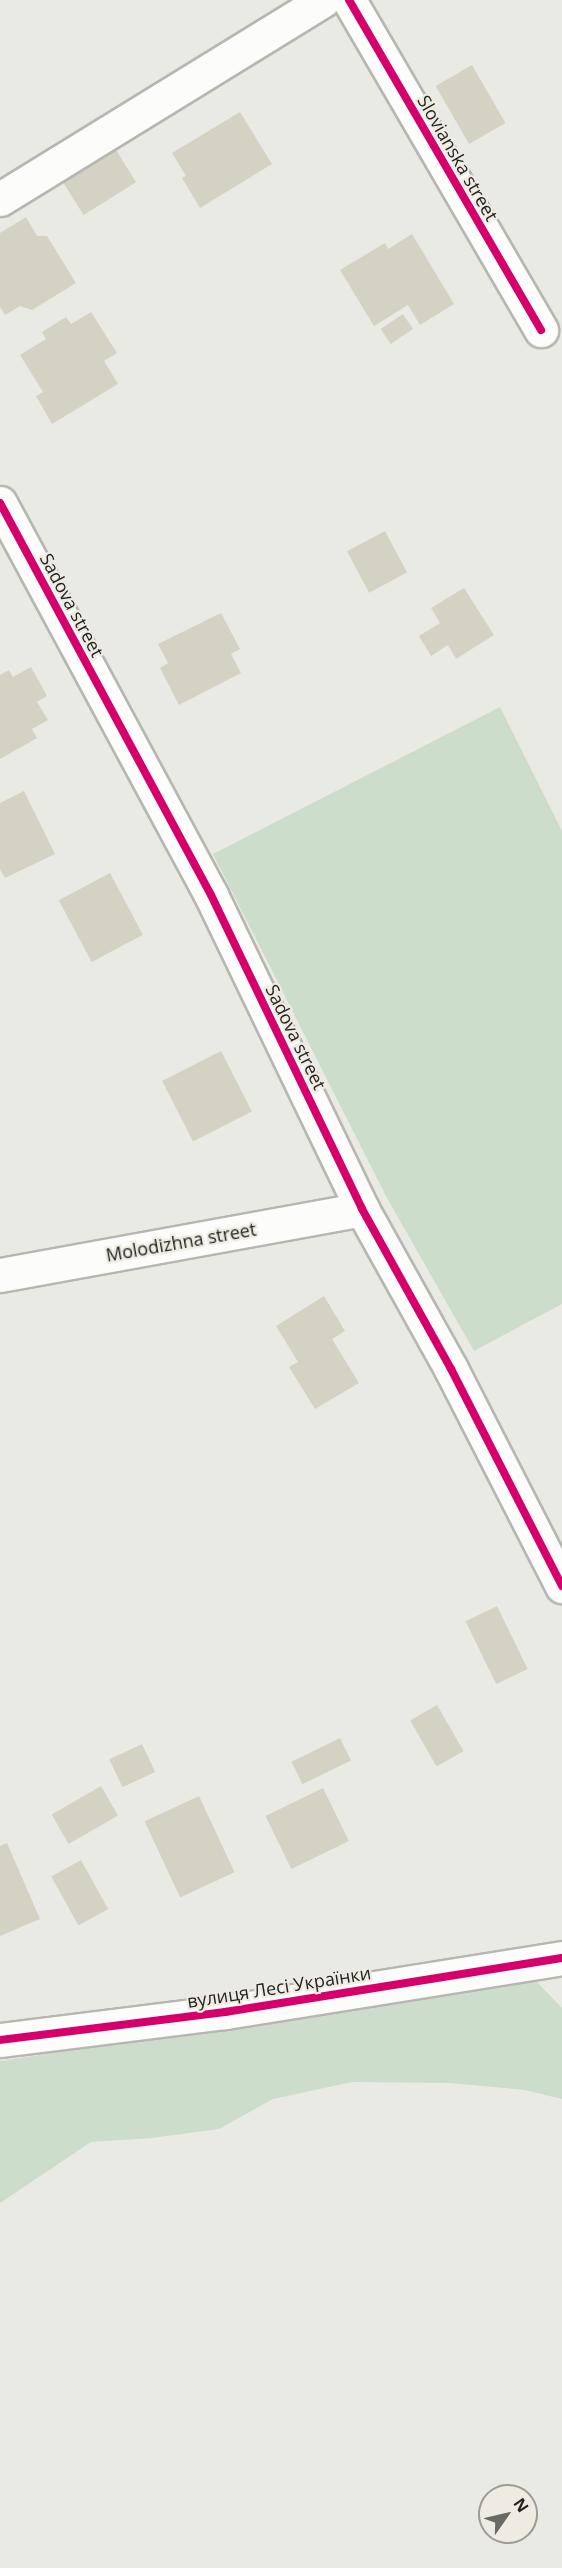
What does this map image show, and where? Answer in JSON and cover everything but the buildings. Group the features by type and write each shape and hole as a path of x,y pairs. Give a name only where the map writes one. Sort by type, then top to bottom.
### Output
{"street":[{"path":"0,199 323,0"},
{"name":"Slovianska street","path":"349,0 541,330"},
{"name":"Sadova street","path":"0,503 211,895 362,1209 450,1369 562,1586"},
{"name":"Molodizhna street","path":"0,1275 362,1209"},
{"name":"вулиця Лесі Українки","path":"0,2040 225,2012 562,1958"}],"green space":[{"path":"500,707 562,831 562,1304 474,1351 387,1198 213,854"},
{"path":"534,1979 562,2008 562,2099 525,2090 449,2083 352,2082 273,2099 219,2129 152,2138 91,2142 0,2203 0,2061"}],"cycle path":[{"path":"349,0 541,330"},
{"path":"0,503 211,895 362,1209 451,1369 562,1586"},
{"path":"0,2040 225,2012 562,1958"}]}
